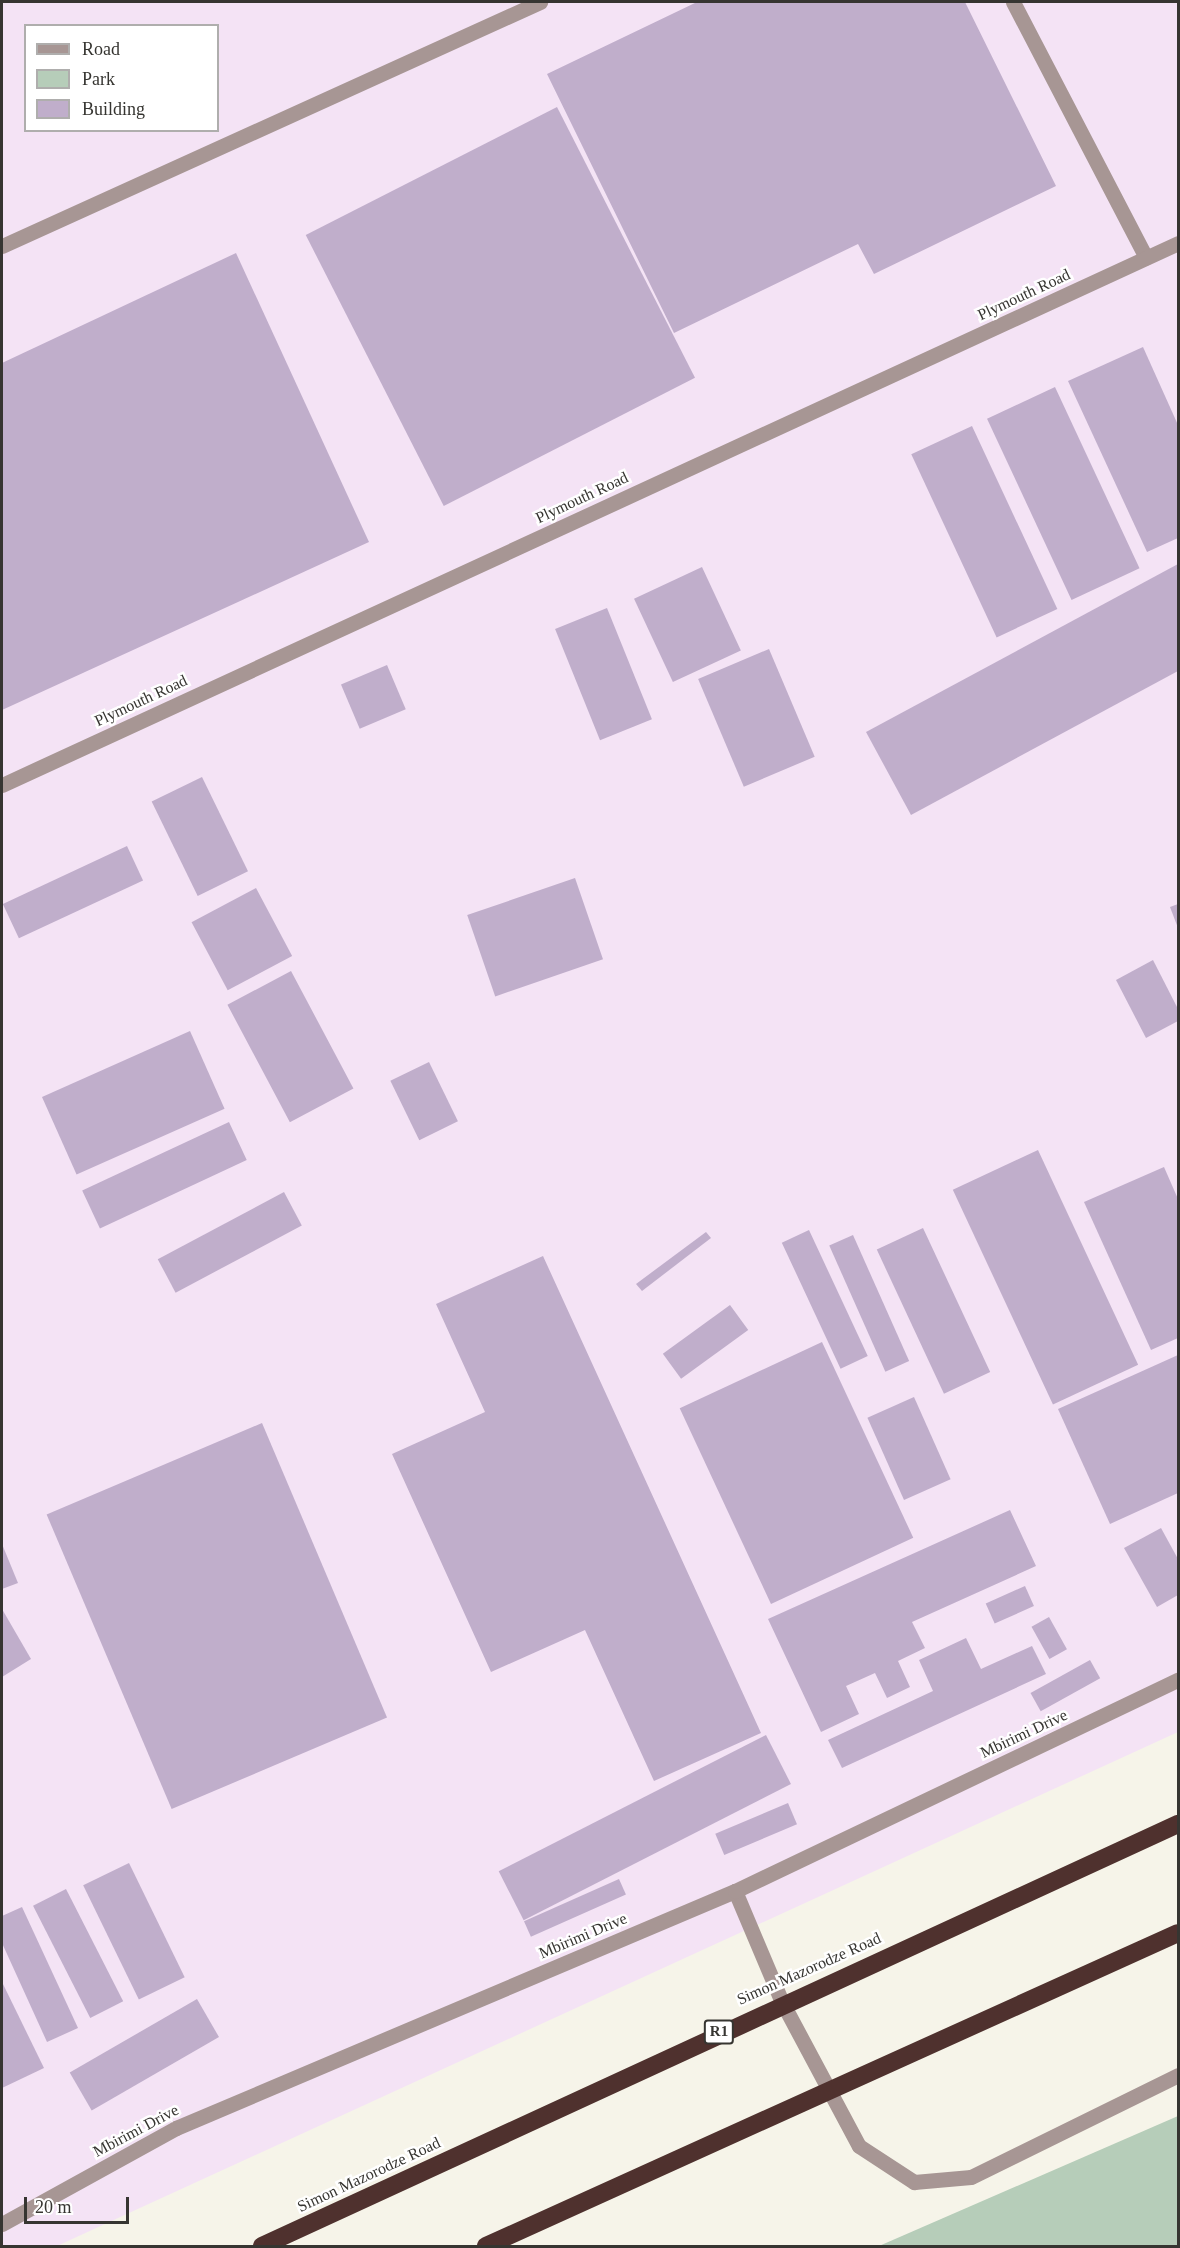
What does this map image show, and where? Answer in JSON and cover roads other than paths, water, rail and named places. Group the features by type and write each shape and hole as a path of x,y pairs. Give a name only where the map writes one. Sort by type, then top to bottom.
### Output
{"highway":[{"name":"Simon Mazorodze Road","path":"262,2247 782,2002 1179,1824"},
{"path":"486,2247 1179,1933"}],"street":[{"path":"2,246 540,2"},
{"path":"1013,2 1146,258"},
{"name":"Plymouth Road","path":"2,785 1179,243"},
{"name":"Mbirimi Drive","path":"2,2224 176,2128 735,1891 1179,1680"},
{"path":"735,1891 782,2002 832,2090 859,2146 914,2182 971,2177 1179,2075"}]}
